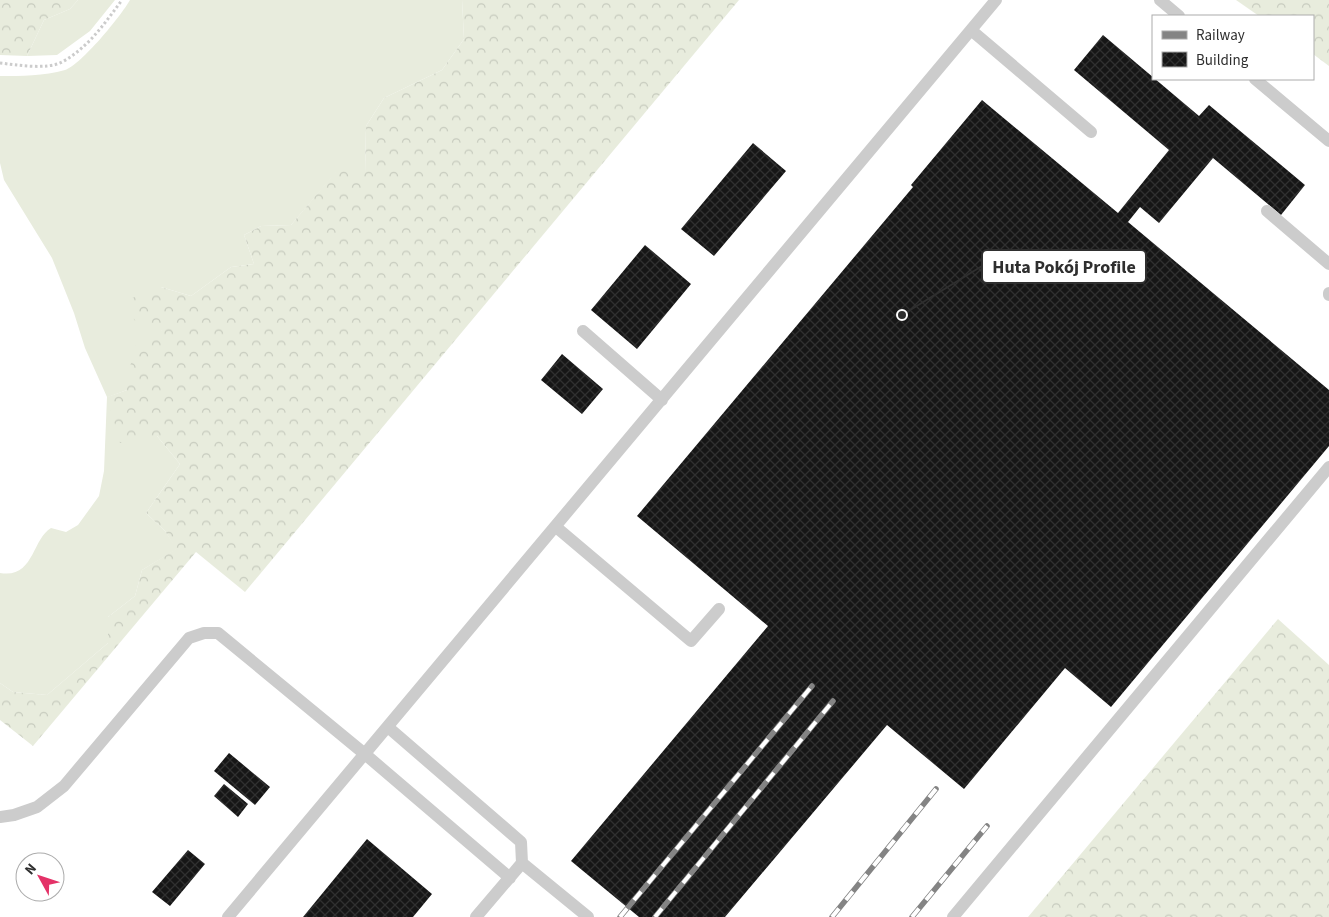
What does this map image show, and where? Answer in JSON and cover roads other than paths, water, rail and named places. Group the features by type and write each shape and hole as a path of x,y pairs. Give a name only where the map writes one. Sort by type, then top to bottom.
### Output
{"lane":[{"path":"228,917 389,728 996,0"},
{"path":"1160,0 1178,15"},
{"path":"971,30 1091,132"},
{"path":"1255,80 1329,140"},
{"path":"1267,211 1329,264"},
{"path":"582,331 662,400"},
{"path":"953,917 1329,467"},
{"path":"556,527 691,641 719,608"},
{"path":"0,817 14,815 38,806 64,786 189,638 204,633 218,634 366,755 510,878"},
{"path":"389,728 521,842 522,863 476,917"},
{"path":"522,863 588,917"}],"railway":[{"path":"620,917 812,686"},
{"path":"655,917 833,701"},
{"path":"832,917 936,789"},
{"path":"912,917 987,826"}],"place":[{"name":"Huta Pokój Profile","path":"902,315"}]}
